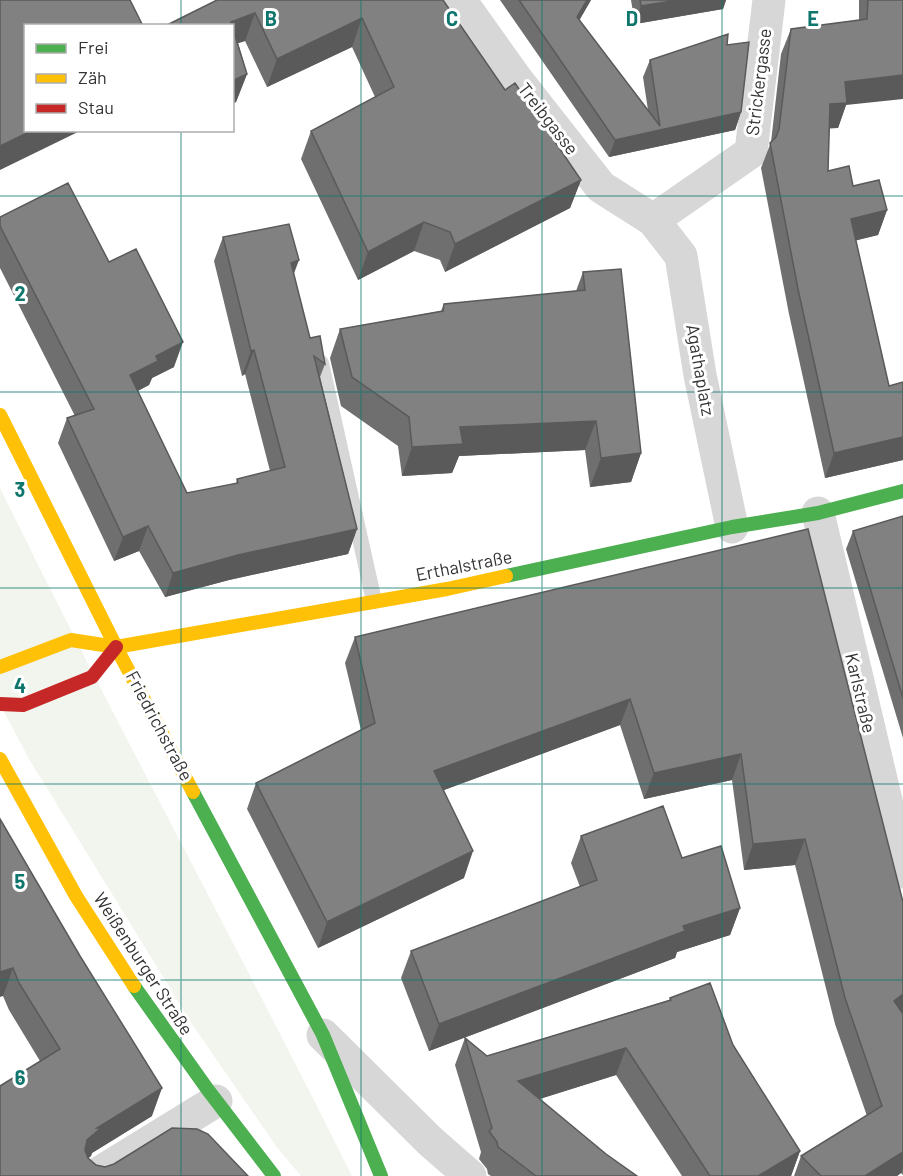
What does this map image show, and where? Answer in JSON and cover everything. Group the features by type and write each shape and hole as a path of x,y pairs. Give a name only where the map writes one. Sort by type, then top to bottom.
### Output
{"main road":[{"name":"Friedrichstraße","path":"0,415 116,646 323,1035 381,1176"},
{"name":"Erthalstraße","path":"0,667 71,640 116,646 447,589 732,527 818,513 903,491"},
{"path":"0,704 23,705 92,676 116,646"},
{"name":"Weißenburger Straße","path":"0,759 44,840 102,938 163,1029 274,1176"}],"street":[{"name":"Treibgasse","path":"460,0 517,80 601,188 653,220"},
{"name":"Strickergasse","path":"653,220 751,152 769,0"},
{"name":"Agathaplatz","path":"653,220 681,256 700,375 732,527"},
{"name":"Karlstraße","path":"818,513 903,872"},
{"name":"Friedrichstraße","path":"323,1035 430,1141 470,1176"},
{"path":"94,1176 216,1101"}],"lane":[{"path":"321,363 374,601"}],"shaded area":[{"path":"0,488 352,1176 301,1176 276,1146 192,1024 29,759 0,704"}],"building":[{"path":"0,0 130,0 142,24 24,24 24,132 29,132 0,146"},
{"path":"217,0 443,0 505,90 515,83 581,180 455,244 450,232 424,222 368,252 311,131 394,87 362,18 277,59 255,13 231,22 232,24 169,24"},
{"path":"519,0 587,0 577,17 660,126 650,60 728,34 727,45 749,42 741,112 615,140"},
{"path":"640,0 678,0 641,6"},
{"path":"868,0 903,0 903,75 845,82 847,103 830,104 828,171 849,166 853,186 879,180 887,210 851,219 889,386 903,382 903,437 834,453 798,289 770,143 776,137 779,129 791,29 867,19"},
{"path":"234,32 247,74 234,80"},
{"path":"68,183 109,262 136,249 183,342 156,356 158,361 130,375 187,493 238,483 237,479 285,467 254,350 251,351 223,237 289,224 299,260 291,263 310,338 320,336 325,364 314,356 357,529 238,555 173,573 148,526 123,537 67,418 94,409 0,226 0,217"},
{"path":"621,269 641,453 601,458 596,421 460,427 463,444 412,447 409,417 352,377 340,329 443,311 444,304 585,290 583,272"},
{"path":"903,516 903,698 853,531"},
{"path":"808,529 903,902 903,994 894,1001 903,1014 903,1152 865,1176 821,1176 801,1156 882,1106 845,998 805,839 753,844 741,754 654,773 630,699 434,771 473,851 327,922 256,783 375,723 355,637"},
{"path":"663,806 682,858 721,846 740,908 683,926 685,931 439,1024 411,951 597,880 581,836"},
{"path":"0,819 80,956 162,1088 97,1128 101,1128 87,1140 85,1150 88,1158 96,1165 105,1167 114,1164 172,1128 197,1129 208,1134 248,1176 0,1176 0,1086 60,1049 19,983 13,968 0,972"},
{"path":"710,983 733,1045 800,1151 758,1176 710,1176 626,1048 518,1081 606,1154 637,1176 536,1176 498,1147 489,1131 492,1128 465,1038 487,1056 671,1000 670,998"}],"traffic: fast":[{"path":"506,576 732,527 818,513 903,491"},
{"path":"193,792 323,1035 381,1176"},
{"path":"134,986 208,1090 274,1176"}],"traffic: slow":[{"path":"0,415 116,647 193,792"},
{"path":"0,667 71,640 116,647 447,589 506,576"},
{"path":"0,759 76,896 134,986"}],"traffic: jam":[{"path":"0,704 23,705 92,677 116,647"}]}
